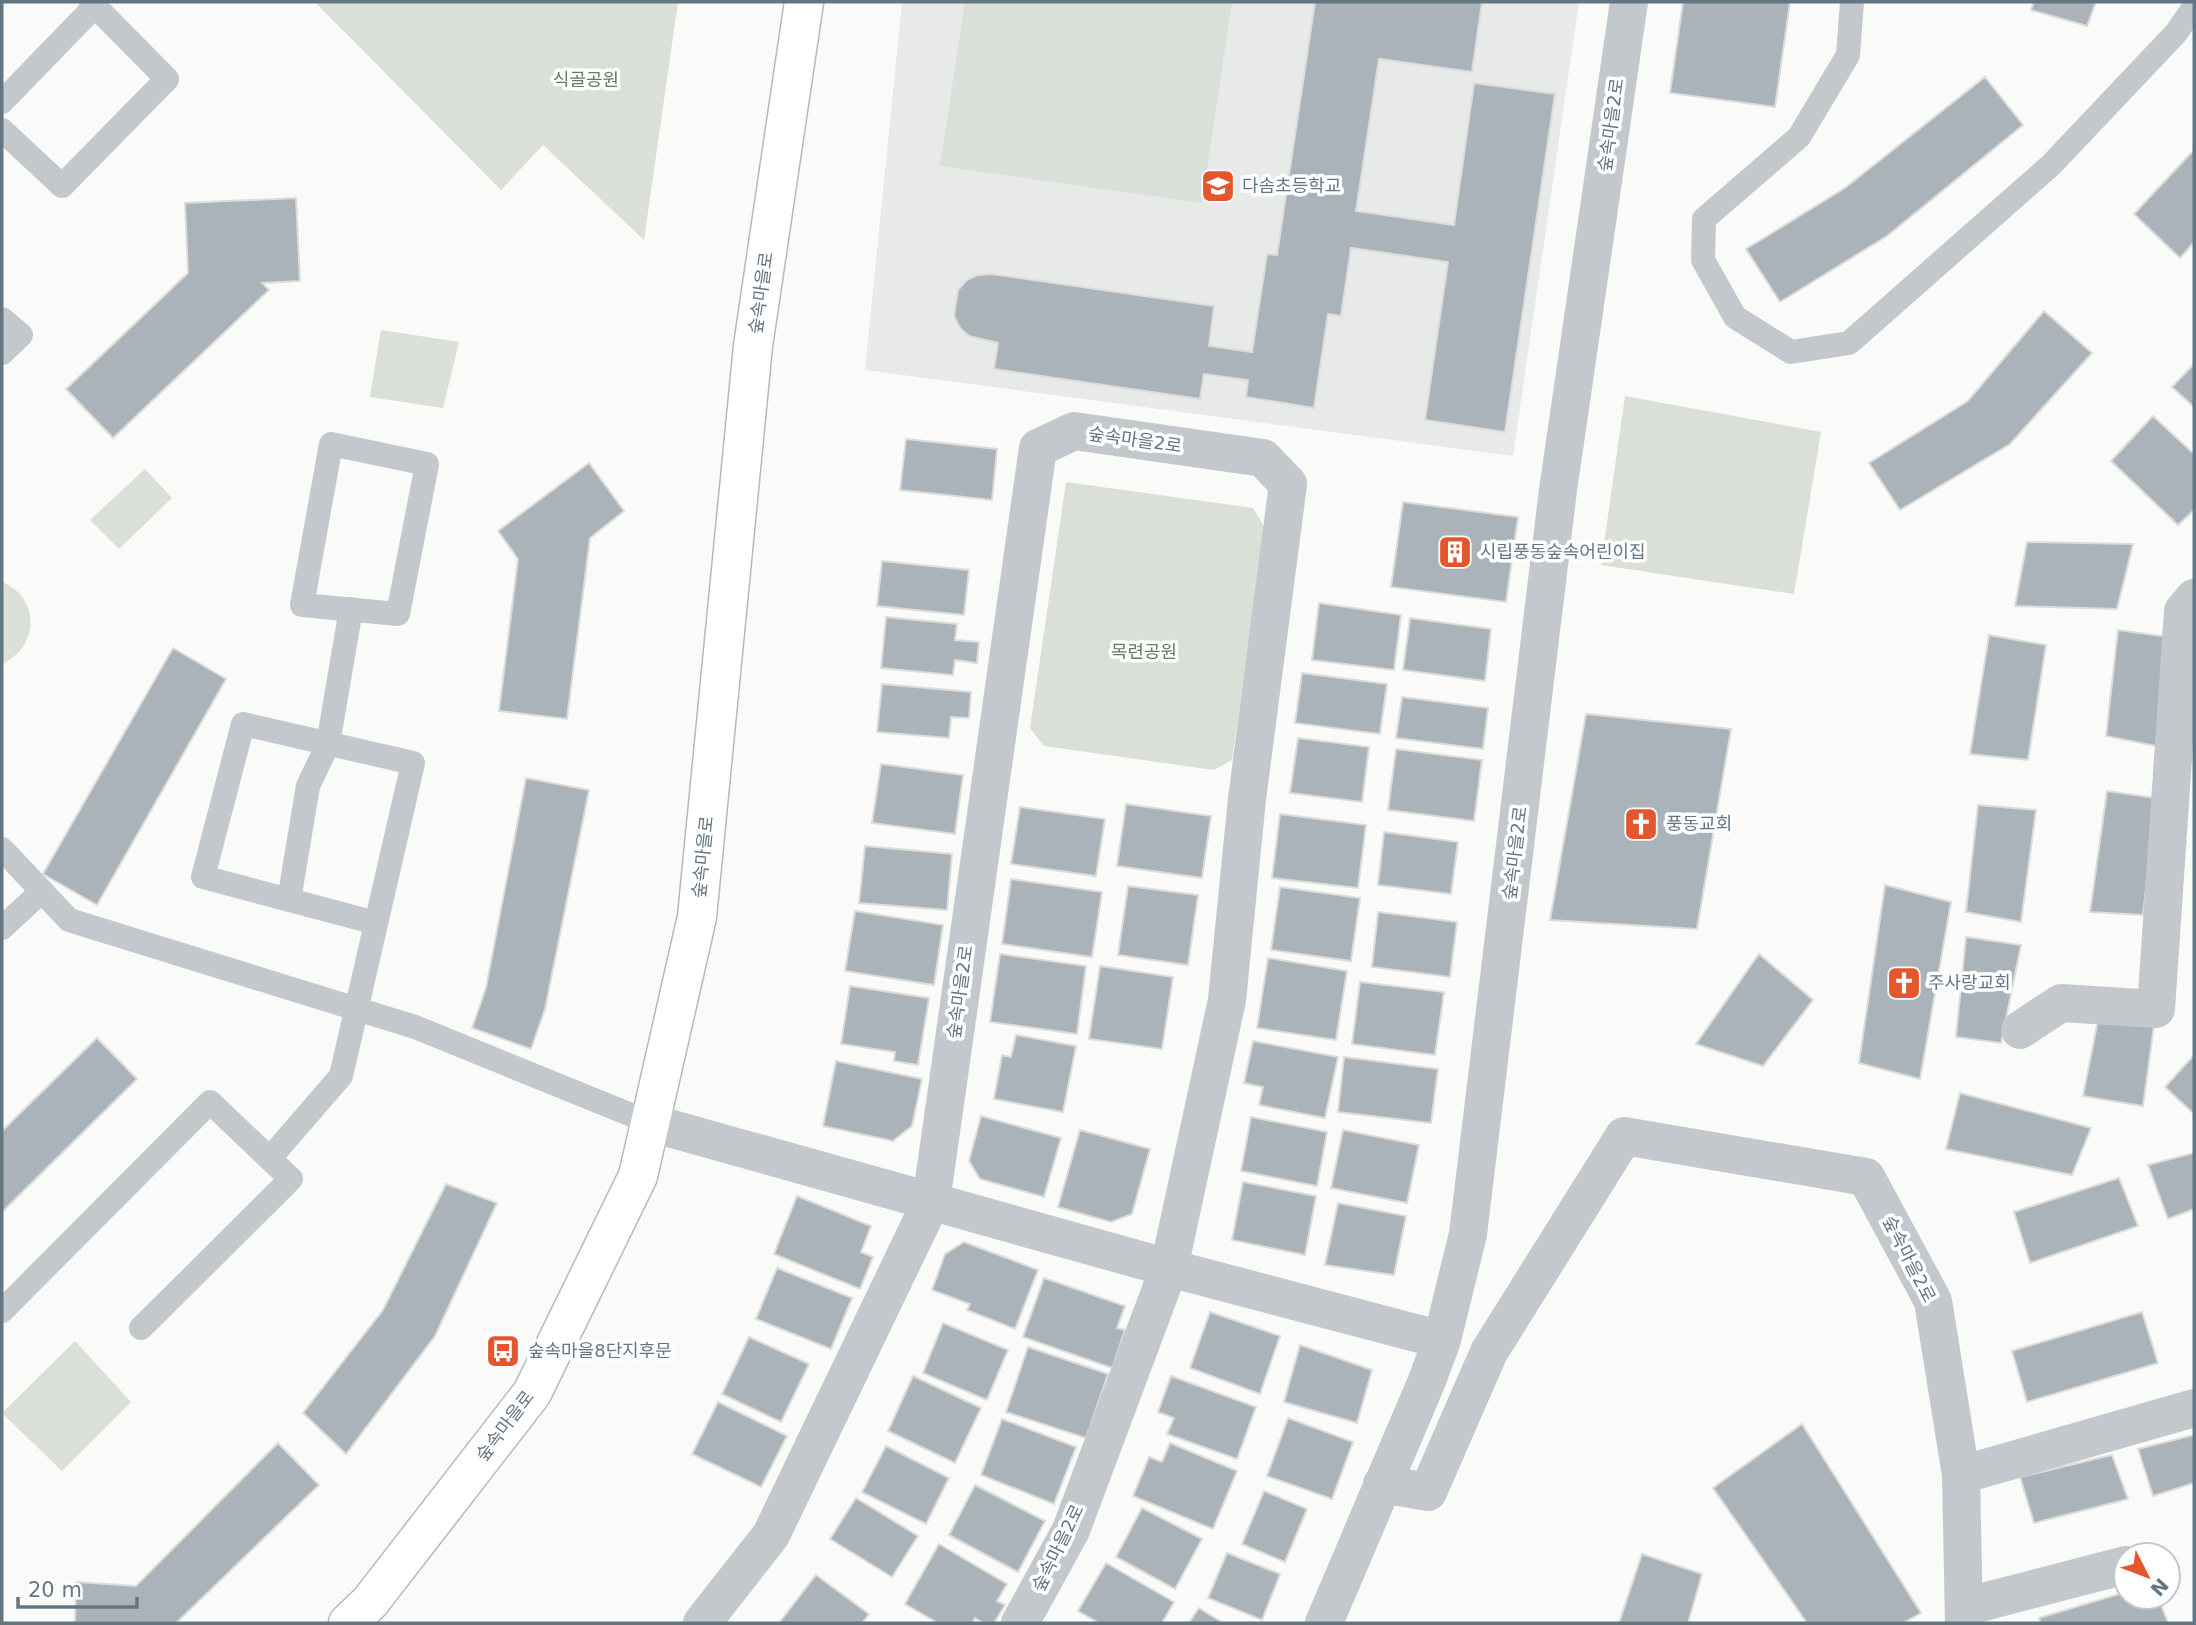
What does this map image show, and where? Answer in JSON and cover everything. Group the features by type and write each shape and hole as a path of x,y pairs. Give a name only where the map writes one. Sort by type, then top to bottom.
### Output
{"main road":[{"name":"숲속마을로","path":"348,1623 370,1602 532,1393 638,1176 697,917 753,346 803,2"}],"street":[{"name":"숲속마을2로","path":"1324,1623 1442,1340 1468,1234 1558,490 1629,2"},
{"name":"숲속마을2로","path":"702,1623 771,1535 931,1202 1038,448 1074,431 1263,458 1288,484 1247,799 1227,1000 1169,1268 1071,1530 1020,1623"},
{"path":"2020,1030 2061,1003 2156,1009 2183,611 2194,598"},
{"path":"651,1123 1169,1268 1442,1340"},
{"name":"숲속마을2로","path":"1382,1484 1428,1492 1489,1352 1624,1136 1866,1177 1933,1301 1961,1475 1964,1615"},
{"path":"1961,1475 2194,1408"},
{"path":"1964,1615 2112,1569"}],"lane":[{"path":"1852,2 1847,55 1799,136 1704,219 1703,260 1735,317 1791,352 1849,343 2050,165 2176,33 2194,7"},
{"path":"2,102 93,4 167,79 62,186 2,130"},
{"path":"2,319 21,335 2,354"},
{"path":"331,444 427,464 398,614 351,609 302,605 331,444"},
{"path":"289,900 308,786 328,744 351,609"},
{"path":"271,1157 341,1076 413,763 243,724 203,877 376,923"},
{"path":"2,849 69,920 415,1027 651,1123"},
{"path":"2,928 41,891"},
{"path":"2,1311 210,1102 271,1157 291,1179 141,1328"}],"shaded area":[{"name":"다솜초등학교","path":"902,2 1579,2 1513,456 865,370"}],"green space":[{"name":"식골공원","path":"315,2 678,2 644,240 543,145 501,190"},
{"path":"965,2 1232,2 1202,203 940,166"},
{"path":"381,330 459,342 443,408 370,397"},
{"path":"1625,396 1821,432 1794,594 1601,565"},
{"path":"145,469 172,498 119,549 90,520"},
{"name":"목련공원","path":"1066,482 1253,508 1265,528 1232,760 1214,770 1044,746 1030,728"},
{"path":"2,582 15,589 24,599 30,623 23,647 14,657 2,664"},
{"path":"75,1341 131,1402 62,1471 2,1413"}],"building":[{"path":"1315,2 1482,2 1472,72 1379,59 1356,211 1454,225 1474,83 1555,94 1505,432 1425,420 1448,262 1351,248 1341,316 1328,314 1314,408 1246,397 1248,380 1204,374 1200,399 994,369 998,343 969,336 960,328 954,316 958,290 967,280 978,275 992,274 1214,306 1209,346 1252,352 1267,254 1277,255"},
{"path":"1683,2 1790,2 1775,107 1670,93"},
{"path":"2034,2 2096,2 2087,26 2031,10"},
{"path":"1985,77 2023,125 1887,236 1780,302 1746,249 1845,188"},
{"path":"2194,150 2194,242 2180,258 2134,214"},
{"path":"296,198 300,281 262,283 269,290 113,438 66,389 188,273 185,203"},
{"path":"2044,311 2092,353 2010,444 1900,510 1869,463 1968,401"},
{"path":"2194,364 2194,407 2172,387"},
{"path":"2153,416 2194,454 2194,510 2178,525 2111,461"},
{"path":"906,439 997,449 992,500 900,490"},
{"path":"589,463 624,511 590,538 567,719 499,711 518,559 498,531"},
{"name":"시립풍동숲속어린이집","path":"1403,502 1518,517 1506,602 1391,587"},
{"path":"2027,542 2133,544 2117,609 2015,606"},
{"path":"882,561 969,570 964,615 877,606"},
{"path":"1319,603 1401,615 1394,670 1312,660"},
{"path":"886,617 957,624 955,640 979,642 977,663 955,660 953,675 881,668"},
{"path":"1410,618 1491,629 1485,681 1403,670"},
{"path":"2118,630 2169,637 2156,746 2106,736"},
{"path":"1989,635 2046,645 2028,760 1970,754"},
{"path":"173,648 226,679 97,905 43,874"},
{"path":"1302,673 1387,684 1380,734 1295,723"},
{"path":"882,684 971,692 969,718 951,717 949,738 877,732"},
{"path":"1402,697 1488,708 1483,749 1396,738"},
{"name":"풍동교회","path":"1586,714 1731,729 1697,929 1550,920"},
{"path":"1298,738 1369,747 1362,802 1290,793"},
{"path":"1396,749 1482,760 1474,821 1388,810"},
{"path":"881,764 963,775 955,834 872,823"},
{"path":"526,778 589,790 545,1009 531,1049 472,1028 486,988"},
{"path":"2107,791 2156,798 2143,915 2090,912"},
{"path":"1126,804 1211,816 1202,878 1117,866"},
{"path":"1978,805 2036,810 2021,922 1966,912"},
{"path":"1020,807 1105,819 1096,876 1011,864"},
{"path":"1280,814 1366,825 1358,888 1272,878"},
{"path":"1384,832 1458,842 1451,894 1378,885"},
{"path":"865,846 952,854 947,910 859,903"},
{"path":"1011,879 1102,892 1092,957 1002,944"},
{"name":"주사랑교회","path":"1885,885 1951,902 1920,1079 1859,1063"},
{"path":"1128,886 1198,895 1188,965 1118,955"},
{"path":"1280,887 1360,898 1351,961 1271,950"},
{"path":"855,911 943,925 934,985 845,971"},
{"path":"1378,912 1457,922 1450,977 1372,967"},
{"path":"1966,937 2021,945 2001,1043 1956,1037"},
{"path":"1000,954 1086,966 1077,1034 990,1022"},
{"path":"1759,954 1813,1000 1763,1066 1696,1044"},
{"path":"1268,958 1347,971 1336,1040 1257,1028"},
{"path":"1100,966 1173,977 1162,1049 1089,1039"},
{"path":"1360,982 1444,992 1435,1055 1352,1044"},
{"path":"850,986 929,998 918,1065 894,1061 895,1052 841,1044"},
{"path":"2099,1015 2154,1025 2143,1106 2083,1096"},
{"path":"1016,1035 1076,1046 1063,1112 994,1099 1002,1055 1011,1057"},
{"path":"97,1038 137,1079 2,1212 2,1131"},
{"path":"1253,1041 1338,1057 1325,1118 1259,1105 1263,1087 1244,1083"},
{"path":"2194,1055 2194,1114 2165,1087"},
{"path":"1344,1057 1438,1069 1431,1123 1338,1112"},
{"path":"836,1061 922,1079 912,1126 893,1141 823,1126"},
{"path":"1960,1093 2091,1128 2072,1175 1946,1149"},
{"path":"981,1116 1061,1138 1044,1197 980,1179 969,1161"},
{"path":"1251,1117 1327,1132 1317,1186 1241,1171"},
{"path":"1080,1130 1150,1149 1132,1214 1111,1222 1058,1207"},
{"path":"1343,1130 1419,1145 1407,1203 1331,1188"},
{"path":"2194,1153 2194,1209 2168,1219 2148,1165"},
{"path":"2119,1178 2138,1226 2030,1263 2014,1212"},
{"path":"1243,1182 1316,1196 1305,1255 1232,1240"},
{"path":"446,1184 497,1203 435,1336 346,1454 303,1413 383,1310"},
{"path":"797,1196 871,1226 861,1252 873,1257 860,1289 774,1254"},
{"path":"1338,1203 1406,1216 1394,1275 1325,1265"},
{"path":"964,1242 1038,1270 1015,1329 967,1310 970,1304 932,1290 945,1254"},
{"path":"777,1268 852,1298 831,1349 756,1319"},
{"path":"1044,1278 1125,1306 1117,1328 1125,1330 1112,1368 1023,1337"},
{"path":"1210,1312 1280,1336 1260,1394 1190,1368"},
{"path":"2142,1312 2158,1363 2027,1402 2012,1351"},
{"path":"943,1323 1008,1350 987,1400 923,1373"},
{"path":"749,1337 809,1364 781,1422 722,1394"},
{"path":"1300,1345 1372,1370 1357,1423 1284,1402"},
{"path":"1028,1347 1108,1374 1086,1438 1006,1412"},
{"path":"913,1376 981,1408 955,1463 888,1431"},
{"path":"1171,1376 1256,1407 1237,1459 1167,1434 1174,1418 1158,1412"},
{"path":"718,1402 787,1436 761,1487 692,1454"},
{"path":"1288,1418 1353,1442 1332,1499 1267,1476"},
{"path":"1002,1419 1076,1447 1054,1504 981,1475"},
{"path":"1802,1424 1921,1613 1903,1623 1807,1623 1713,1488"},
{"path":"2194,1435 2194,1483 2153,1496 2138,1449"},
{"path":"278,1443 319,1485 176,1623 75,1623 76,1582 136,1586"},
{"path":"1170,1443 1237,1471 1213,1529 1133,1496 1149,1457 1162,1462"},
{"path":"886,1446 949,1478 926,1524 862,1492"},
{"path":"2112,1455 2128,1499 2034,1523 2020,1477"},
{"path":"975,1485 1045,1521 1018,1572 949,1535"},
{"path":"1264,1491 1307,1509 1285,1562 1242,1544"},
{"path":"856,1498 918,1536 892,1577 830,1539"},
{"path":"1142,1508 1202,1539 1175,1589 1116,1557"},
{"path":"939,1544 1007,1584 997,1601 1005,1605 994,1623 984,1623 975,1618 972,1623 938,1623 905,1604"},
{"path":"1227,1553 1280,1574 1262,1620 1208,1598"},
{"path":"1642,1554 1702,1574 1688,1623 1619,1623"},
{"path":"1106,1563 1174,1602 1162,1623 1099,1623 1078,1611"},
{"path":"816,1575 869,1614 862,1623 779,1623"},
{"path":"2112,1596 2112,1611 2163,1611 2168,1623 2041,1623 2039,1618"},
{"path":"1199,1608 1223,1623 1189,1623"}],"place":[{"name":"다솜초등학교","path":"1218,186"},
{"name":"시립풍동숲속어린이집","path":"1455,552"},
{"name":"풍동교회","path":"1641,824"},
{"name":"주사랑교회","path":"1904,983"},
{"name":"숲속마을8단지후문","path":"503,1351"}]}
